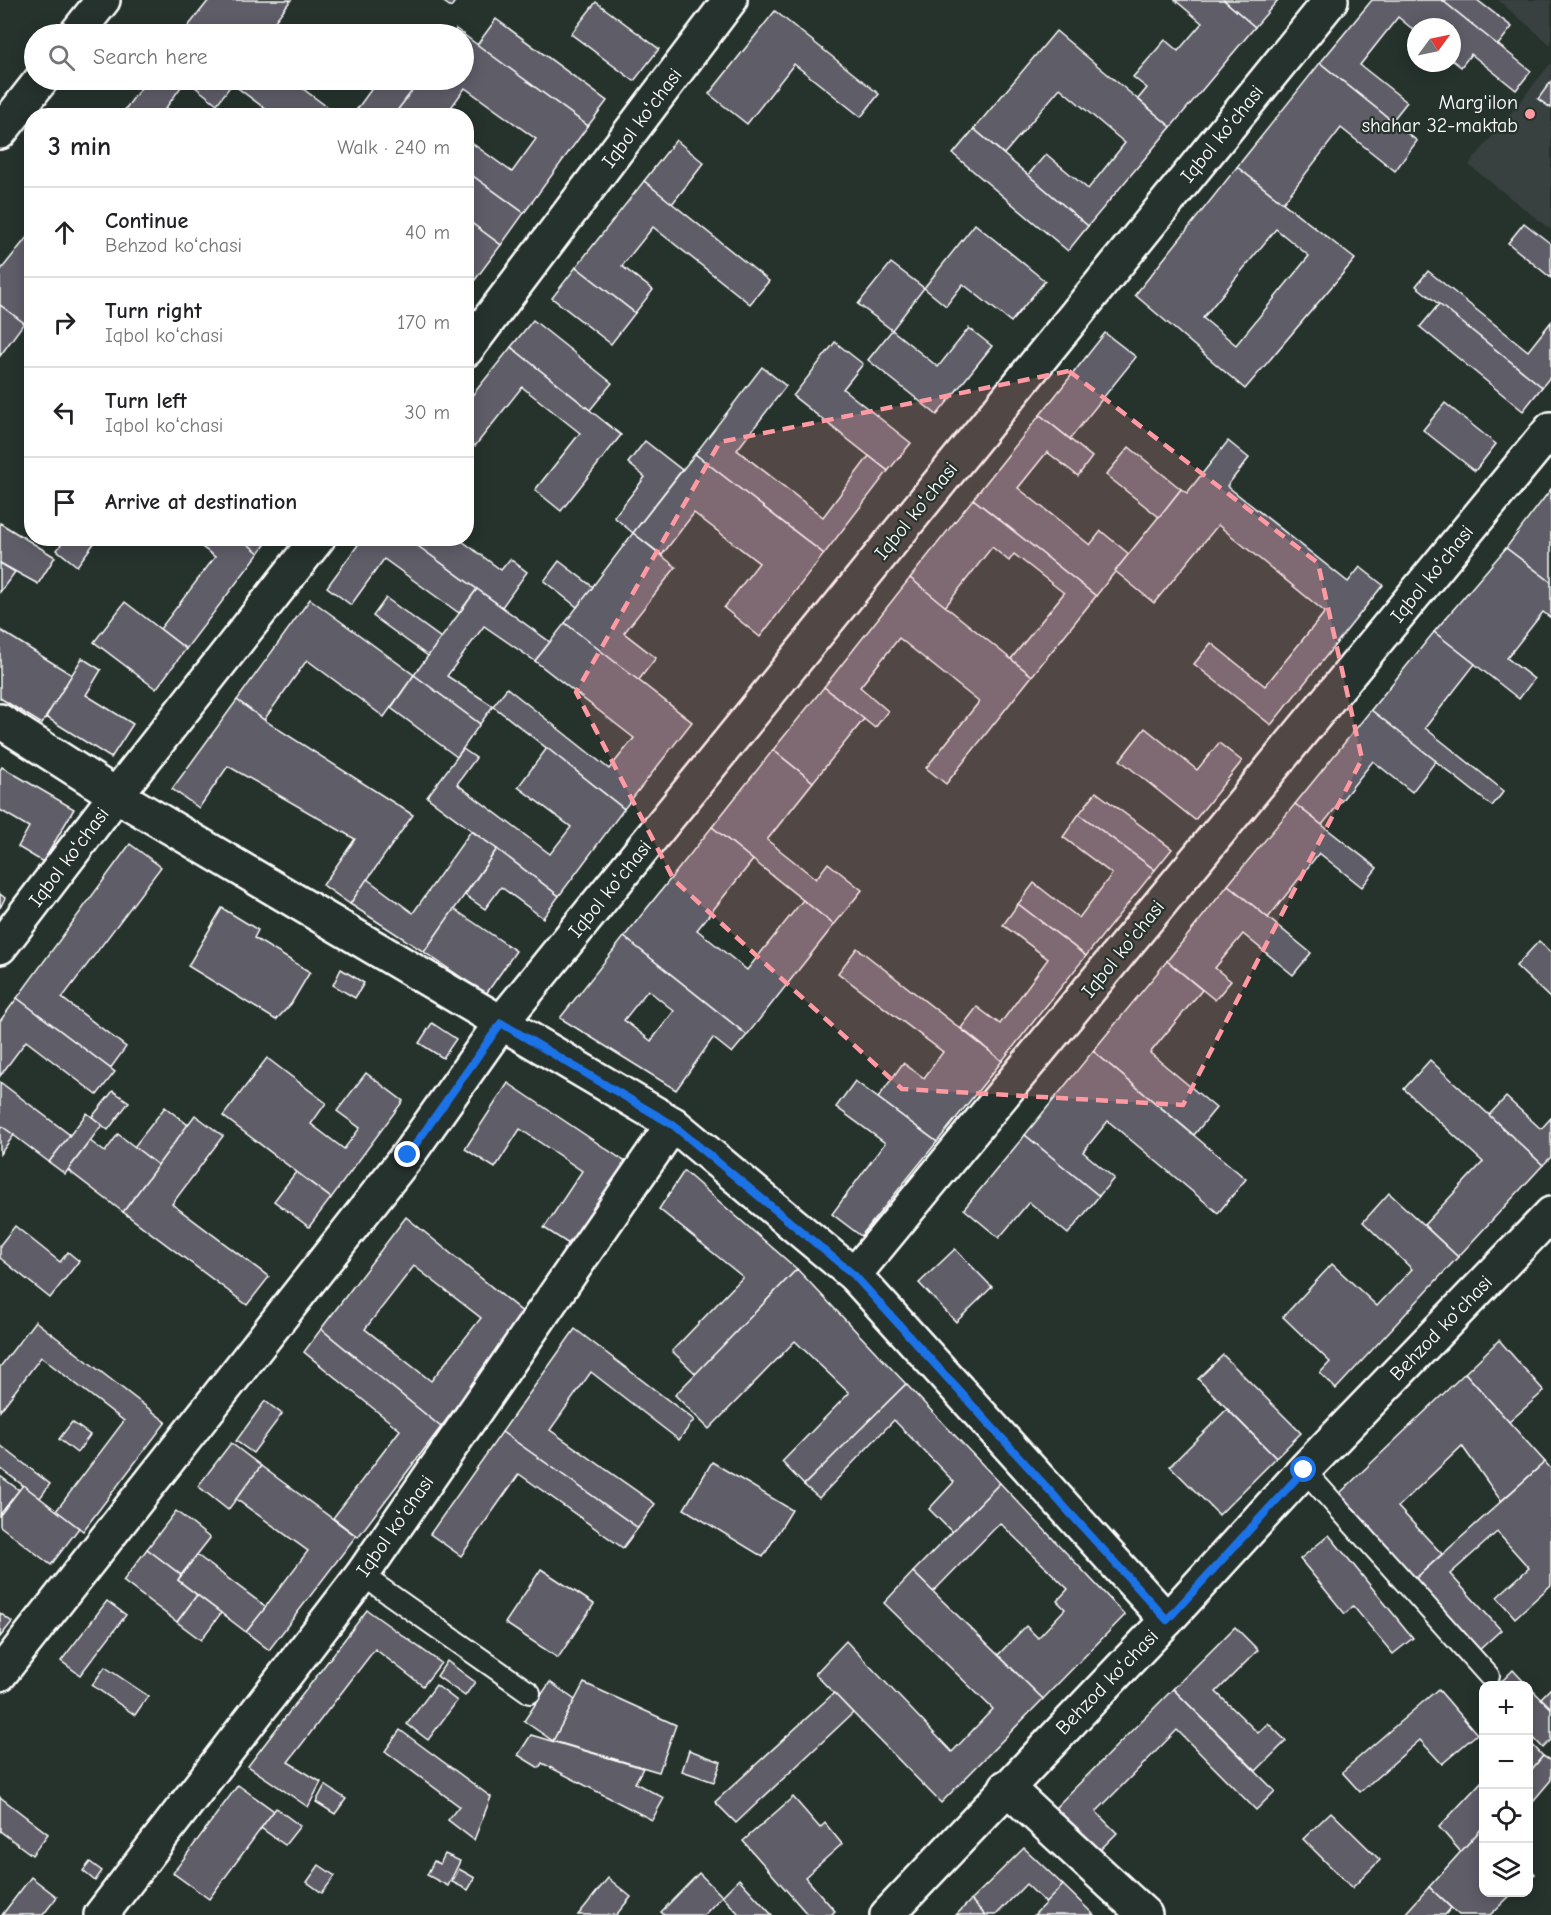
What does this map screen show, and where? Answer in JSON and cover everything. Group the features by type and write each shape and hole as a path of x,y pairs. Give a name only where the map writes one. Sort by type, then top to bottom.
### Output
{"street":[{"path":"84,24 103,0"},
{"name":"Iqbol koʻchasi","path":"474,339 730,0"},
{"name":"Iqbol koʻchasi","path":"0,1674 408,1155 501,1023 1331,0"},
{"path":"0,132 33,90"},
{"name":"Iqbol koʻchasi","path":"854,1275 1551,429"},
{"name":"Iqbol koʻchasi","path":"0,946 312,546"},
{"name":"Iqbol koʻchasi","path":"0,720 116,795 673,1125 854,1275 1167,1620"},
{"name":"Iqbol koʻchasi","path":"101,1915 362,1575 673,1125"},
{"name":"Behzod koʻchasi","path":"887,1915 1006,1787 1167,1620 1304,1470 1551,1214"},
{"path":"1006,1787 1145,1915"}],"lane":[{"path":"1304,1470 1489,1676"},
{"path":"362,1575 530,1693"}],"highlighted area":[{"path":"1069,371 1318,563 1362,759 1183,1105 902,1089 674,880 576,692 720,442"}],"shaded area":[{"name":"Marg'ilon shahar 32-maktab","path":"1498,0 1551,0 1551,45"},
{"name":"Marg'ilon shahar 32-maktab","path":"1551,63 1551,230 1469,165"}],"building":[{"path":"209,0 291,0 273,24 190,24"},
{"path":"441,0 456,0 451,7"},
{"path":"1175,0 1224,0 1255,27 1171,127 1138,99 1147,88 1133,77 1165,40 1178,51 1202,23"},
{"path":"1224,0 1278,0 1255,27"},
{"path":"1372,0 1442,0 1531,71 1516,90 1471,54 1461,67 1461,18 1407,18 1407,24 1398,17 1360,65 1407,102 1392,121 1320,63"},
{"path":"1442,0 1477,0 1512,27 1498,45"},
{"path":"596,2 659,49 634,81 571,34"},
{"path":"775,11 879,94 861,117 794,64 747,124 709,94"},
{"path":"496,19 607,101 588,126 477,45"},
{"path":"1056,31 1171,127 1088,226 1028,175 1046,154 1088,189 1125,143 1060,88 1004,154 974,129"},
{"path":"474,42 588,126 524,213 474,177 474,145 512,172 536,139 468,90 474,90"},
{"path":"1320,63 1417,141 1395,171 1341,128 1283,203 1237,167"},
{"path":"1551,81 1551,108 1538,99"},
{"path":"140,90 179,90 166,108 126,108"},
{"path":"199,90 228,90 217,104"},
{"path":"240,90 304,90 329,108 264,108"},
{"path":"371,90 413,90 399,108 358,108"},
{"path":"412,90 464,90 451,108 399,108"},
{"path":"974,129 1088,226 1068,251 953,154"},
{"path":"676,140 704,163 672,204 644,181"},
{"path":"1237,167 1355,259 1245,389 1135,295","holes":["1276,229 1309,256 1236,345 1203,318"]},
{"path":"474,177 524,213 501,245 474,225"},
{"path":"644,181 769,281 750,304 653,227 622,266 653,290 635,313 576,267"},
{"path":"1524,223 1551,244 1551,278 1508,243"},
{"path":"975,224 1045,281 1011,322 963,284 946,306 924,288"},
{"path":"474,225 501,245 474,281"},
{"path":"24,241 24,323 0,305 0,271"},
{"path":"891,263 924,288 892,330 858,304"},
{"path":"576,267 635,313 611,344 552,298"},
{"path":"1428,271 1528,351 1551,322 1551,376 1542,387 1416,286"},
{"path":"1439,304 1542,387 1523,411 1420,327"},
{"path":"0,305 24,323 0,356"},
{"path":"533,320 612,383 590,410 511,347"},
{"path":"969,328 992,346 937,415 868,360 892,330 938,367"},
{"path":"1105,333 1136,357 1070,439 1040,415"},
{"path":"835,342 863,364 843,389 911,443 888,471 793,396"},
{"path":"511,347 621,435 561,511 535,490 580,433 522,387 475,446 474,393"},
{"path":"762,367 786,386 737,450 823,517 869,456 888,471 824,554 695,454"},
{"path":"1445,403 1496,444 1475,471 1423,430"},
{"path":"1040,415 1092,457 1078,476 1047,452 1018,488 1090,545 1101,531 1129,554 1096,596 973,499"},
{"path":"645,441 682,470 633,533 614,517 645,477 628,463"},
{"path":"1228,441 1249,458 1227,486 1348,582 1360,567 1383,585 1271,725 1194,664 1211,643 1265,686 1325,612 1218,525 1154,603 1115,571 1181,489 1187,493"},
{"path":"1129,447 1181,489 1159,517 1106,475"},
{"path":"695,454 824,554 760,637 724,608 759,563 694,513 662,555 633,533"},
{"path":"1551,489 1551,582 1506,548"},
{"path":"973,499 1096,596 1032,676 1011,659 1064,593 1014,554 1009,561 992,547 945,607 910,578"},
{"path":"0,523 24,538 24,546 37,546 55,557 38,584 0,563"},
{"path":"633,533 676,567 624,633 656,658 638,681 565,623"},
{"path":"60,546 92,546 77,566 57,550"},
{"path":"201,546 250,546 259,553 186,649 160,629 215,557"},
{"path":"250,546 264,546 259,553"},
{"path":"357,546 418,546 477,589 459,613 384,559 351,605 327,587"},
{"path":"418,546 469,546 501,570 510,559 527,572 502,607"},
{"path":"1506,548 1551,582 1551,618 1543,612 1507,658 1534,679 1519,699 1434,632"},
{"path":"559,561 593,587 577,607 544,581"},
{"path":"0,563 15,572 0,592"},
{"path":"910,578 1032,676 946,784 926,768 979,702 899,638 860,687 888,711 875,728 824,687"},
{"path":"477,589 550,642 535,661 484,626 447,676 493,706 480,724 414,675"},
{"path":"386,598 441,638 428,656 373,616"},
{"path":"310,599 414,675 384,717 307,660 264,720 237,700"},
{"path":"125,602 186,649 156,689 94,642"},
{"path":"565,623 692,722 624,809 493,706 507,688 609,769 634,738 535,661"},
{"path":"0,630 72,675 42,724 0,698"},
{"path":"1434,632 1475,664 1425,728 1504,791 1492,806 1371,710"},
{"path":"82,658 101,670 86,695 133,724 111,758 46,717"},
{"path":"414,675 480,724 457,757 391,708"},
{"path":"824,687 864,719 813,782 773,750"},
{"path":"237,700 264,720 413,815 350,904 323,885 355,839 228,766 199,808 172,789"},
{"path":"1371,710 1436,761 1412,792 1373,761 1322,825 1295,804"},
{"path":"1145,728 1197,770 1219,743 1242,761 1195,820 1120,760"},
{"path":"547,748 624,809 559,896 427,797 463,749 476,758 457,784 550,854 571,827 518,787"},
{"path":"773,750 813,782 767,840 816,879 828,863 862,890 834,925 712,827"},
{"path":"2,767 74,809 43,862 18,847 29,827 0,810 0,770"},
{"path":"1096,792 1172,849 1155,870 1079,814"},
{"path":"1295,804 1377,868 1362,887 1319,853 1268,918 1228,885"},
{"path":"1079,814 1155,870 1086,956 1018,904 1034,883 1079,918 1112,874 1063,837"},
{"path":"712,827 753,860 697,930 747,970 803,900 834,925 747,1035 624,937"},
{"path":"471,831 497,849 424,952 350,904 367,879 413,913"},
{"path":"130,844 161,867 62,998 126,1047 110,1069 17,998"},
{"path":"497,849 559,896 543,918 501,887 485,909 465,895"},
{"path":"1228,885 1311,953 1293,975 1243,934 1215,968 1231,981 1215,1000 1167,961"},
{"path":"0,894 5,898 0,908"},
{"path":"1018,904 1086,956 1002,1061 961,1028 977,1007 1000,1024 1048,959 1003,925"},
{"path":"222,908 258,930 254,938 310,972 291,1004 276,1020 188,966"},
{"path":"454,909 516,951 486,994 424,952"},
{"path":"624,937 747,1035 732,1053 713,1038 676,1090 560,1018","holes":["648,990 674,1011 651,1041 624,1020"]},
{"path":"1539,941 1551,953 1551,999 1516,966"},
{"path":"857,948 1002,1061 937,1142 878,1098 903,1063 924,1078 943,1052 838,973"},
{"path":"1167,961 1202,990 1150,1053 1216,1108 1194,1135 1093,1051"},
{"path":"341,969 364,983 355,998 333,985"},
{"path":"17,998 115,1072 97,1095 26,1041 0,1076 0,1021"},
{"path":"432,1023 456,1039 443,1058 419,1043"},
{"path":"1093,1051 1246,1179 1218,1213 1108,1121 1083,1152 1114,1178 1099,1196 1025,1135"},
{"path":"267,1058 326,1103 311,1124 344,1149 360,1128 337,1111 366,1073 403,1101 331,1198 223,1116"},
{"path":"1430,1060 1543,1165 1458,1257 1424,1225 1483,1162 1404,1089"},
{"path":"855,1081 937,1142 861,1236 832,1214 885,1143 836,1107"},
{"path":"0,1082 70,1135 49,1162 0,1125"},
{"path":"508,1083 630,1165 575,1248 544,1228 582,1171 520,1129 495,1168 465,1149"},
{"path":"113,1091 129,1102 108,1130 92,1117"},
{"path":"1506,1097 1541,1129 1551,1118 1551,1157 1543,1165 1489,1115"},
{"path":"165,1107 188,1125 158,1165 134,1147"},
{"path":"87,1113 102,1125 65,1174 49,1162"},
{"path":"195,1115 223,1136 172,1204 269,1277 247,1305 123,1212"},
{"path":"0,1125 14,1135 0,1154"},
{"path":"118,1134 158,1165 123,1212 68,1170 90,1141 105,1152"},
{"path":"1025,1135 1099,1196 1068,1234 1029,1202 999,1238 964,1209"},
{"path":"684,1171 797,1269 696,1374 672,1351 743,1277 659,1209"},
{"path":"296,1172 331,1198 309,1227 274,1201"},
{"path":"1389,1193 1458,1257 1336,1389 1320,1373 1330,1362 1283,1317 1332,1264 1377,1306 1412,1269 1363,1222"},
{"path":"406,1217 525,1314 441,1427 321,1329","holes":["414,1266 481,1318 431,1381 365,1329"]},
{"path":"15,1226 60,1262 68,1252 79,1261 50,1298 0,1258 0,1245"},
{"path":"955,1249 992,1287 956,1322 919,1283"},
{"path":"797,1269 906,1384 804,1485 782,1462 849,1393 795,1341 709,1429 675,1395"},
{"path":"35,1321 166,1422 83,1531 56,1511 124,1421 41,1357 0,1411 0,1367"},
{"path":"321,1329 441,1427 358,1537 333,1518 400,1430 304,1352"},
{"path":"575,1329 694,1420 679,1440 591,1372 550,1430 655,1504 638,1528 502,1432"},
{"path":"1499,1340 1544,1391 1509,1422 1465,1373"},
{"path":"1223,1355 1301,1433 1276,1458 1198,1379"},
{"path":"1465,1373 1545,1462 1501,1501 1462,1446 1398,1507 1442,1554 1415,1579 1339,1494"},
{"path":"906,1384 1000,1483 952,1532 929,1509 954,1482 894,1420 819,1498 804,1485"},
{"path":"265,1401 282,1414 253,1453 236,1441"},
{"path":"1227,1409 1276,1458 1219,1515 1170,1466"},
{"path":"72,1422 90,1435 77,1453 59,1439"},
{"path":"502,1432 638,1528 623,1548 519,1474 461,1556 430,1534"},
{"path":"231,1443 261,1466 228,1510 198,1486"},
{"path":"0,1445 50,1484 40,1498 0,1468"},
{"path":"712,1462 792,1510 763,1557 684,1509"},
{"path":"1545,1462 1551,1469 1551,1585 1515,1618 1497,1597 1529,1568 1497,1532 1450,1574 1501,1630 1478,1651 1415,1579"},
{"path":"261,1466 356,1536 269,1650 246,1632 308,1551 236,1499"},
{"path":"0,1476 19,1490 0,1515"},
{"path":"1000,1483 1125,1615 1043,1699 998,1655 1026,1626 1038,1638 1065,1609 1057,1601 1068,1589 1000,1523 933,1592 913,1572"},
{"path":"23,1485 79,1528 51,1565 0,1526 0,1515"},
{"path":"176,1511 210,1538 181,1575 147,1549"},
{"path":"1329,1535 1413,1638 1393,1654 1353,1606 1345,1614 1300,1559"},
{"path":"147,1549 181,1575 178,1580 197,1595 177,1622 123,1581"},
{"path":"197,1555 266,1607 246,1632 178,1580"},
{"path":"541,1569 594,1604 558,1658 505,1623"},
{"path":"913,1572 1043,1699 941,1803 815,1674 846,1641 952,1752 993,1709 884,1603"},
{"path":"197,1595 221,1613 201,1640 177,1622"},
{"path":"107,1601 126,1615 80,1675 61,1661"},
{"path":"367,1610 441,1663 423,1686 375,1649 288,1762 321,1782 308,1807 248,1766"},
{"path":"0,1613 12,1622 0,1637"},
{"path":"1235,1627 1258,1650 1216,1692 1258,1733 1268,1723 1286,1741 1256,1771 1173,1689"},
{"path":"447,1661 475,1682 465,1696 437,1676"},
{"path":"105,1667 148,1696 135,1715 92,1685"},
{"path":"1513,1670 1523,1681 1502,1681"},
{"path":"550,1682 575,1700 553,1741 524,1721"},
{"path":"584,1683 676,1725 659,1772 553,1741"},
{"path":"436,1685 457,1701 428,1740 407,1724"},
{"path":"1551,1688 1551,1708 1541,1698"},
{"path":"1173,1689 1275,1791 1256,1810 1177,1730 1096,1812 1117,1833 1098,1852 1055,1808"},
{"path":"1438,1689 1477,1734 1442,1764 1420,1740 1360,1792 1342,1772"},
{"path":"1533,1691 1551,1708 1551,1740 1543,1748 1533,1737"},
{"path":"834,1693 853,1713 736,1823 715,1802"},
{"path":"400,1730 491,1797 474,1840 448,1820 459,1806 385,1751"},
{"path":"531,1735 643,1768 635,1783 664,1798 652,1820 542,1763 539,1768 518,1755"},
{"path":"1533,1745 1543,1756 1533,1768"},
{"path":"689,1750 721,1762 714,1782 682,1771"},
{"path":"1543,1756 1551,1761 1551,1780 1533,1801 1533,1789 1533,1768"},
{"path":"1479,1784 1479,1832 1461,1852 1439,1827"},
{"path":"238,1785 274,1811 209,1899 173,1873"},
{"path":"325,1785 346,1799 335,1814 316,1802"},
{"path":"0,1797 48,1834 32,1855 0,1831"},
{"path":"793,1797 820,1828 825,1823 842,1844 805,1877 835,1911 831,1915 808,1915 743,1841"},
{"path":"276,1808 300,1826 285,1845 261,1828"},
{"path":"1331,1812 1380,1860 1352,1888 1303,1839"},
{"path":"1479,1832 1479,1897 1509,1897 1490,1915 1459,1915 1429,1887"},
{"path":"1024,1848 1063,1885 1046,1903 1026,1884 996,1915 985,1915 971,1900"},
{"path":"445,1854 460,1861 448,1886 427,1875 434,1861 440,1864"},
{"path":"90,1862 102,1871 95,1881 83,1871"},
{"path":"319,1865 335,1876 322,1893 307,1882"},
{"path":"459,1869 475,1878 468,1890 452,1882"},
{"path":"699,1873 722,1896 704,1915 664,1915 661,1912"},
{"path":"31,1877 57,1897 43,1915 2,1915"},
{"path":"608,1878 631,1897 616,1915 578,1915"},
{"path":"739,1879 772,1915 740,1915 722,1896"},
{"path":"1063,1885 1094,1915 1034,1915"},
{"path":"1429,1887 1451,1908 1445,1915 1404,1915"},
{"path":"971,1900 985,1915 956,1915"}],"place":[{"name":"Marg'ilon shahar 32-maktab","path":"1530,114"}],"route":[{"path":"408,1155 501,1023 673,1125 854,1275 1167,1620 1304,1470"}]}
